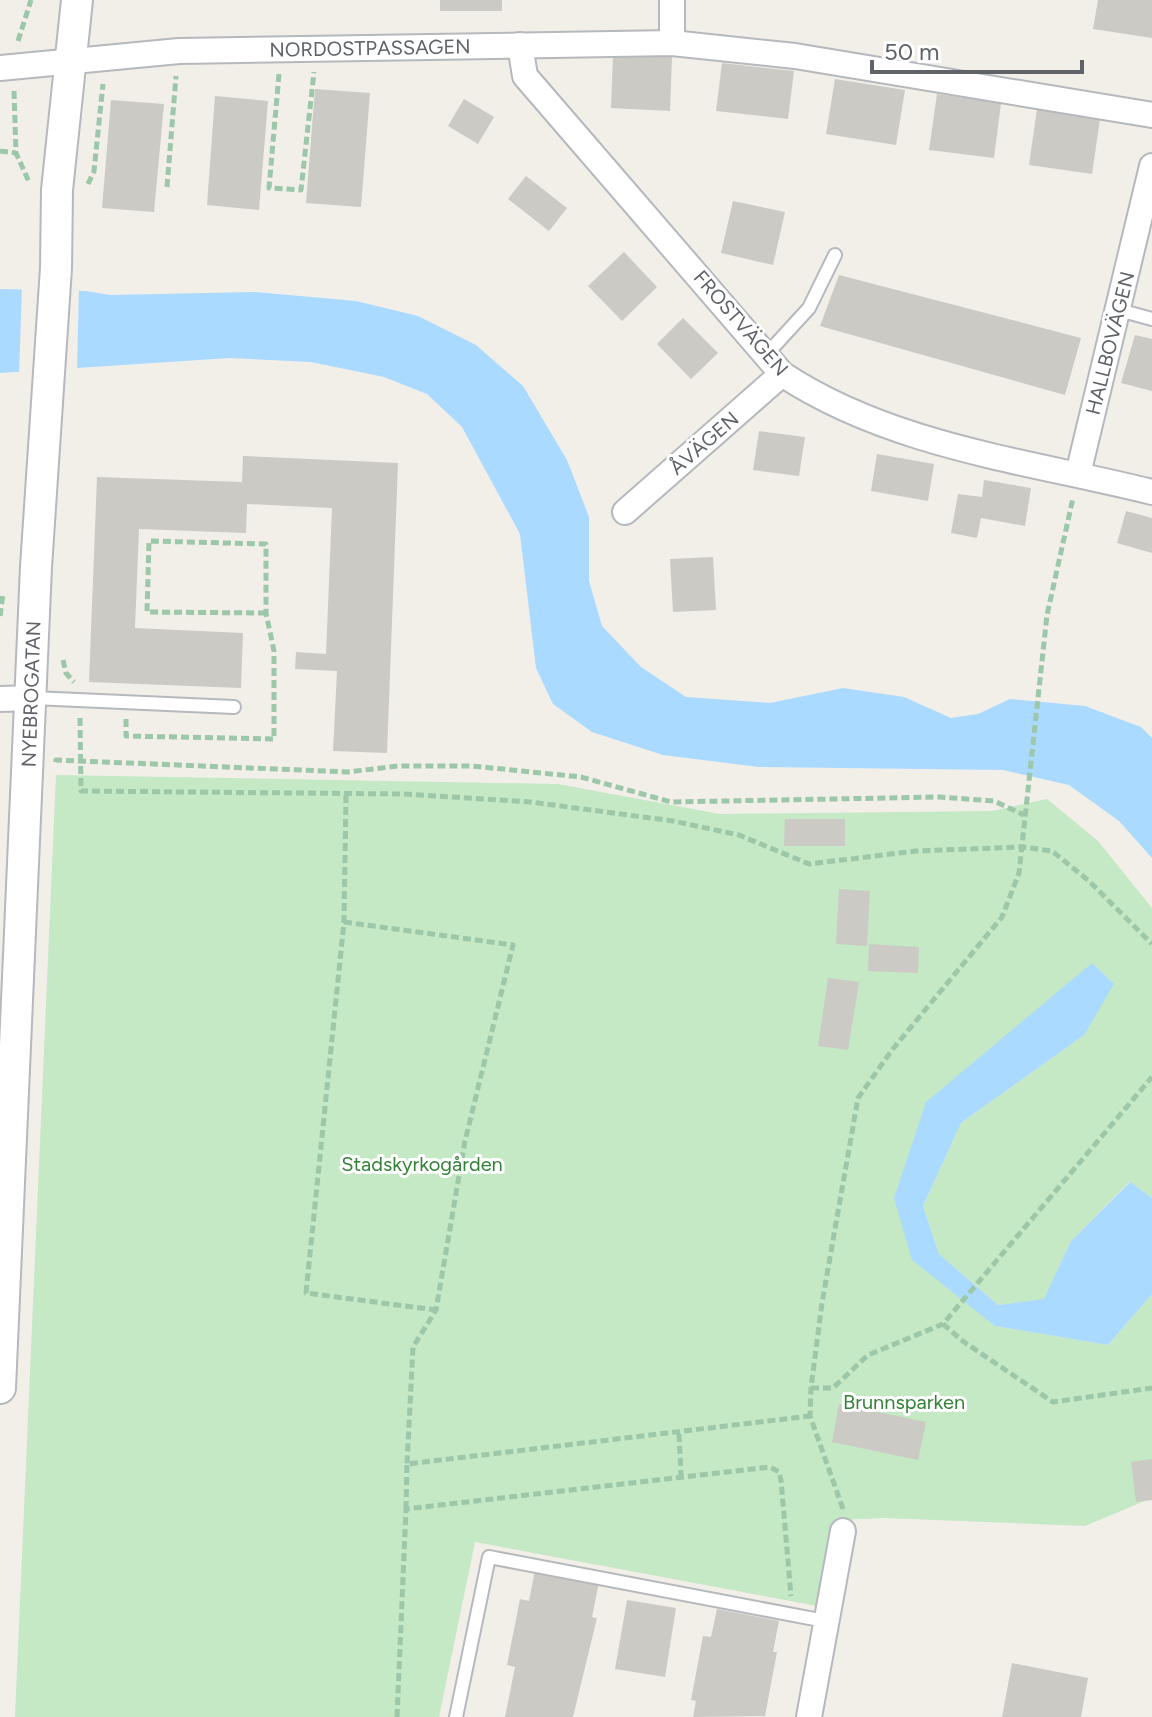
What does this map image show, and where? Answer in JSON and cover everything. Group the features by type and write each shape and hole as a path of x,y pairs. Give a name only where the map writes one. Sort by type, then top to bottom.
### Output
{"street":[{"name":"NYEBROGATAN","path":"0,1388 33,698 36,567 56,268 57,190 77,0"},
{"path":"672,0 672,43"},
{"name":"NORDOSTPASSAGEN","path":"8,67 179,51 672,43 795,56 1152,115"},
{"name":"FROSTVÄGEN","path":"520,45 525,76 782,374 818,398 891,430 1152,492"},
{"name":"HALLBOVÄGEN","path":"1078,474 1152,166"},
{"name":"ÅVÄGEN","path":"625,512 782,374"},
{"path":"0,699 33,698"},
{"path":"809,1717 843,1531"}],"lane":[{"path":"766,355 809,308 835,255"},
{"path":"1119,310 1152,319"},
{"path":"33,698 234,707"},
{"path":"456,1717 489,1557 825,1621"}],"path":[{"path":"30,190 16,153 8,67 31,0"},
{"path":"281,49 269,188 301,190 316,49"},
{"path":"167,187 179,51"},
{"path":"0,151 16,153"},
{"path":"843,1531 842,1506 810,1416 829,1259 858,1098 892,1050 1002,917 1019,873 1047,615 1078,474"},
{"path":"126,702 126,736 274,739 274,651 266,613 266,544 149,541 147,612 266,613"},
{"path":"59,648 66,673 80,688 81,791 404,794 531,802 673,821 739,835 809,864 916,851 1023,847 1052,851 1089,881 1152,944"},
{"path":"29,766 56,767 56,760 348,772 398,766 472,766 581,777 671,802 940,797 994,801 1024,815"},
{"path":"346,795 344,922 306,1293 436,1310"},
{"path":"344,922 513,945 465,1141 436,1310 413,1347 397,1717"},
{"path":"811,1388 833,1388 868,1355 943,1324 1152,1077"},
{"path":"943,1324 964,1342 1053,1402 1152,1388"},
{"path":"407,1464 810,1416"},
{"path":"679,1434 681,1475"},
{"path":"406,1509 761,1467 779,1472 791,1591 789,1613"}],"green space":[{"name":"Stadskyrkogården","path":"56,775 558,784 720,814 992,811 1047,799 1098,841 1152,908 1152,1198 1129,1182 1071,1241 1044,1300 998,1305 939,1254 923,1206 961,1123 1084,1035 1092,963 894,1198 996,1326 1108,1345 1152,1294 1152,1498 1085,1526 884,1518 838,1520 817,1606 475,1542 439,1717 15,1717"}],"water":[{"path":"0,289 86,291 110,295 255,292 356,301 418,316 476,345 523,386 567,460 589,517 589,581 602,626 641,667 686,697 770,703 843,688 904,697 951,718 978,714 1010,699 1085,706 1141,727 1152,738 1152,858 1119,821 1069,785 1003,770 759,767 663,755 592,732 553,704 536,668 520,534 462,427 427,394 384,377 311,362 230,358 0,373"},
{"path":"1092,963 1114,984 1084,1035 961,1123 923,1206 939,1254 998,1305 1044,1299 1071,1241 1130,1182 1152,1198 1152,1294 1108,1345 995,1326 912,1260 894,1198 926,1102"}],"pier":[{"path":"22,285 79,286 77,372 19,376"}],"building":[{"path":"440,0 502,0 502,11 440,11"},
{"path":"1098,0 1152,0 1152,38 1093,29"},
{"path":"613,55 672,57 670,111 611,108"},
{"path":"722,63 794,71 788,119 716,111"},
{"path":"835,79 905,90 896,145 826,134"},
{"path":"315,89 370,93 361,207 306,203"},
{"path":"937,94 1001,103 994,158 929,150"},
{"path":"215,96 268,101 259,210 207,205"},
{"path":"464,99 494,117 478,144 448,126"},
{"path":"111,100 164,104 154,212 102,208"},
{"path":"1037,109 1100,119 1092,174 1029,165"},
{"path":"526,176 567,208 549,231 508,199"},
{"path":"733,201 785,212 773,265 721,253"},
{"path":"624,252 657,287 622,321 588,286"},
{"path":"839,275 1081,338 1065,395 820,326"},
{"path":"683,318 718,353 691,379 657,344"},
{"path":"1135,335 1152,339 1152,391 1121,383"},
{"path":"759,431 805,437 799,476 753,470"},
{"path":"877,454 934,464 928,501 871,491"},
{"path":"243,456 398,463 387,753 333,751 337,671 295,669 296,652 326,654 332,508 247,504 246,533 139,529 135,628 243,633 241,688 89,682 97,477 242,482"},
{"path":"984,480 1031,488 1025,526 981,518 977,538 951,533 958,494 982,497"},
{"path":"1126,511 1152,518 1152,553 1117,543"},
{"path":"713,557 716,610 673,612 670,559"},
{"path":"785,819 845,819 845,846 784,846"},
{"path":"839,889 870,891 867,946 836,944"},
{"path":"869,944 919,947 918,973 868,971"},
{"path":"828,978 859,982 848,1050 818,1046"},
{"path":"839,1404 926,1422 918,1460 832,1442"},
{"path":"1152,1459 1152,1500 1136,1502 1131,1462"},
{"path":"535,1570 599,1582 592,1617 597,1618 573,1717 505,1717 515,1667 507,1665 520,1599 529,1601"},
{"path":"627,1600 676,1608 665,1677 615,1669"},
{"path":"717,1609 779,1621 773,1652 777,1652 765,1716 693,1717 696,1701 691,1700 703,1636 711,1637"},
{"path":"1012,1663 1088,1678 1081,1717 1002,1717"}],"park label":[{"name":"Brunnsparken","path":"904,1402"}]}
